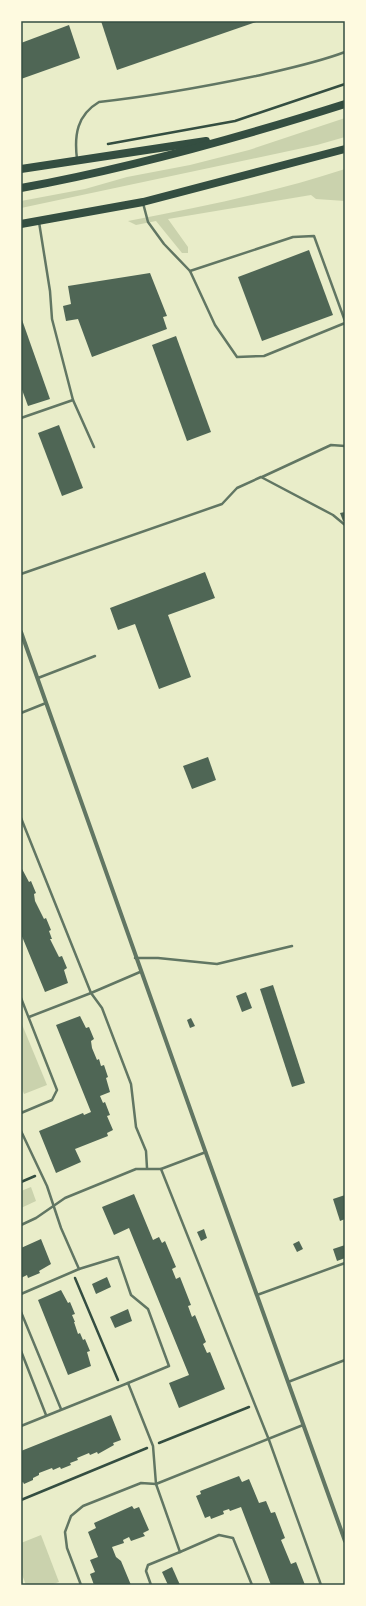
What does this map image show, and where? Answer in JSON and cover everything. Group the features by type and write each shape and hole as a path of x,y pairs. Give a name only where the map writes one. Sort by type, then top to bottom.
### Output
{"main road":[{"path":"21,188 142,163 252,134 345,104"},
{"path":"21,170 252,134"},
{"path":"21,224 143,202 342,150"}],"street":[{"path":"21,632 135,958 165,1035 345,1541"}],"lane":[{"path":"77,162 75,140 78,126 82,116 90,107 99,102 164,95 205,87 289,68 345,52"},
{"path":"143,202 148,222 164,244 190,271 216,325 237,357 264,356 345,322 314,236 293,237 190,271"},
{"path":"38,222 50,291 52,319 73,400 94,447"},
{"path":"21,418 73,400"},
{"path":"21,574 222,504 237,488 331,445 345,446"},
{"path":"261,477 333,515 345,525"},
{"path":"37,678 95,656"},
{"path":"21,713 46,703"},
{"path":"21,818 91,993 102,1008 131,1084 136,1127 146,1151 147,1168"},
{"path":"135,958 158,958 217,964 292,946"},
{"path":"29,1017 140,972"},
{"path":"21,998 57,1090 52,1100 21,1113"},
{"path":"21,1131 41,1173 54,1204 61,1228 79,1269"},
{"path":"21,1225 36,1218 54,1204 65,1198 136,1169 161,1169 206,1152"},
{"path":"161,1169 269,1440 321,1585"},
{"path":"21,1294 79,1269 118,1257 131,1295 148,1309 169,1366 21,1426"},
{"path":"256,1294 345,1263"},
{"path":"21,1312 61,1409"},
{"path":"21,1351 46,1415"},
{"path":"288,1382 345,1360"},
{"path":"128,1383 153,1446 156,1484 180,1552"},
{"path":"81,1585 67,1548 65,1532 71,1516 83,1506 141,1483 156,1484 304,1425"},
{"path":"151,1585 146,1571 148,1565 219,1535 233,1538 252,1585"}],"path":[{"path":"102,145 235,121 345,84"},
{"path":"21,1182 41,1173"},
{"path":"73,1272 120,1386"},
{"path":"21,1500 255,1404"}],"green space":[{"path":"345,118 345,137 317,145 21,208 21,201 85,189 127,177 190,165 249,150"},
{"path":"345,169 345,201 316,199 311,195 168,219 188,247 188,253 182,253 156,221 136,225 128,221 265,192"},
{"path":"21,1022 47,1085 24,1094 21,1086"},
{"path":"31,1187 36,1201 21,1208 21,1191"},
{"path":"41,1535 59,1582 50,1585 26,1585 21,1572 21,1543"}],"building":[{"path":"101,21 259,21 117,70"},
{"path":"69,25 80,58 21,79 21,43"},
{"path":"309,250 333,315 262,341 238,277"},
{"path":"150,273 167,316 163,317 167,329 92,357 78,319 66,321 63,306 71,304 68,286"},
{"path":"21,317 50,399 28,406 21,387"},
{"path":"176,336 211,432 187,441 152,345"},
{"path":"59,425 83,488 62,496 38,433"},
{"path":"345,512 345,521 343,521 340,513"},
{"path":"205,572 215,598 168,615 191,677 159,689 135,624 118,630 110,608"},
{"path":"208,757 216,780 192,789 183,766"},
{"path":"21,867 29,882 31,881 36,893 34,894 35,901 44,919 46,918 51,930 49,931 52,939 50,939 59,957 62,956 67,968 64,970 68,983 45,992 21,934"},
{"path":"273,985 305,1083 292,1087 260,989"},
{"path":"246,992 252,1008 242,1012 236,996"},
{"path":"80,1016 86,1028 89,1027 94,1039 91,1041 92,1048 97,1060 99,1059 101,1066 104,1065 108,1077 106,1078 110,1092 100,1096 103,1103 105,1102 110,1115 107,1116 113,1130 107,1133 108,1136 75,1149 81,1162 56,1173 39,1131 83,1113 84,1115 91,1112 56,1025"},
{"path":"191,1018 195,1026 190,1028 187,1020"},
{"path":"134,1194 153,1240 159,1237 162,1243 165,1241 176,1267 172,1269 176,1279 180,1277 191,1305 188,1306 192,1317 195,1315 206,1342 203,1344 207,1353 210,1352 225,1389 179,1408 169,1383 189,1375 129,1228 114,1235 102,1207"},
{"path":"345,1195 345,1219 340,1221 333,1199"},
{"path":"204,1229 207,1238 201,1241 197,1232"},
{"path":"41,1239 51,1264 39,1271 40,1273 28,1278 27,1275 21,1278 21,1248"},
{"path":"299,1241 303,1249 297,1252 293,1244"},
{"path":"345,1245 345,1258 337,1261 333,1249"},
{"path":"107,1277 111,1287 96,1294 92,1284"},
{"path":"61,1290 68,1303 70,1302 75,1314 72,1315 78,1334 80,1333 83,1340 85,1339 90,1351 87,1352 91,1366 68,1375 38,1300"},
{"path":"128,1309 132,1321 115,1328 110,1317"},
{"path":"111,1415 121,1440 113,1443 114,1445 98,1454 97,1452 90,1455 89,1453 77,1458 78,1460 70,1463 71,1465 61,1469 60,1467 53,1470 52,1468 39,1473 39,1475 33,1478 33,1480 24,1484 23,1482 21,1483 21,1451"},
{"path":"239,1476 242,1482 249,1479 259,1503 266,1501 271,1513 275,1512 285,1538 281,1540 291,1564 296,1562 305,1585 271,1585 241,1507 230,1511 229,1509 223,1511 224,1514 211,1519 210,1516 205,1518 196,1496 201,1494 200,1491"},
{"path":"132,1506 134,1509 139,1507 149,1530 143,1533 145,1536 131,1541 129,1537 123,1540 124,1543 112,1547 116,1557 121,1561 131,1585 94,1585 90,1574 95,1572 90,1560 98,1557 88,1532 96,1528 94,1523"},
{"path":"172,1567 180,1585 168,1585 162,1572"}]}
